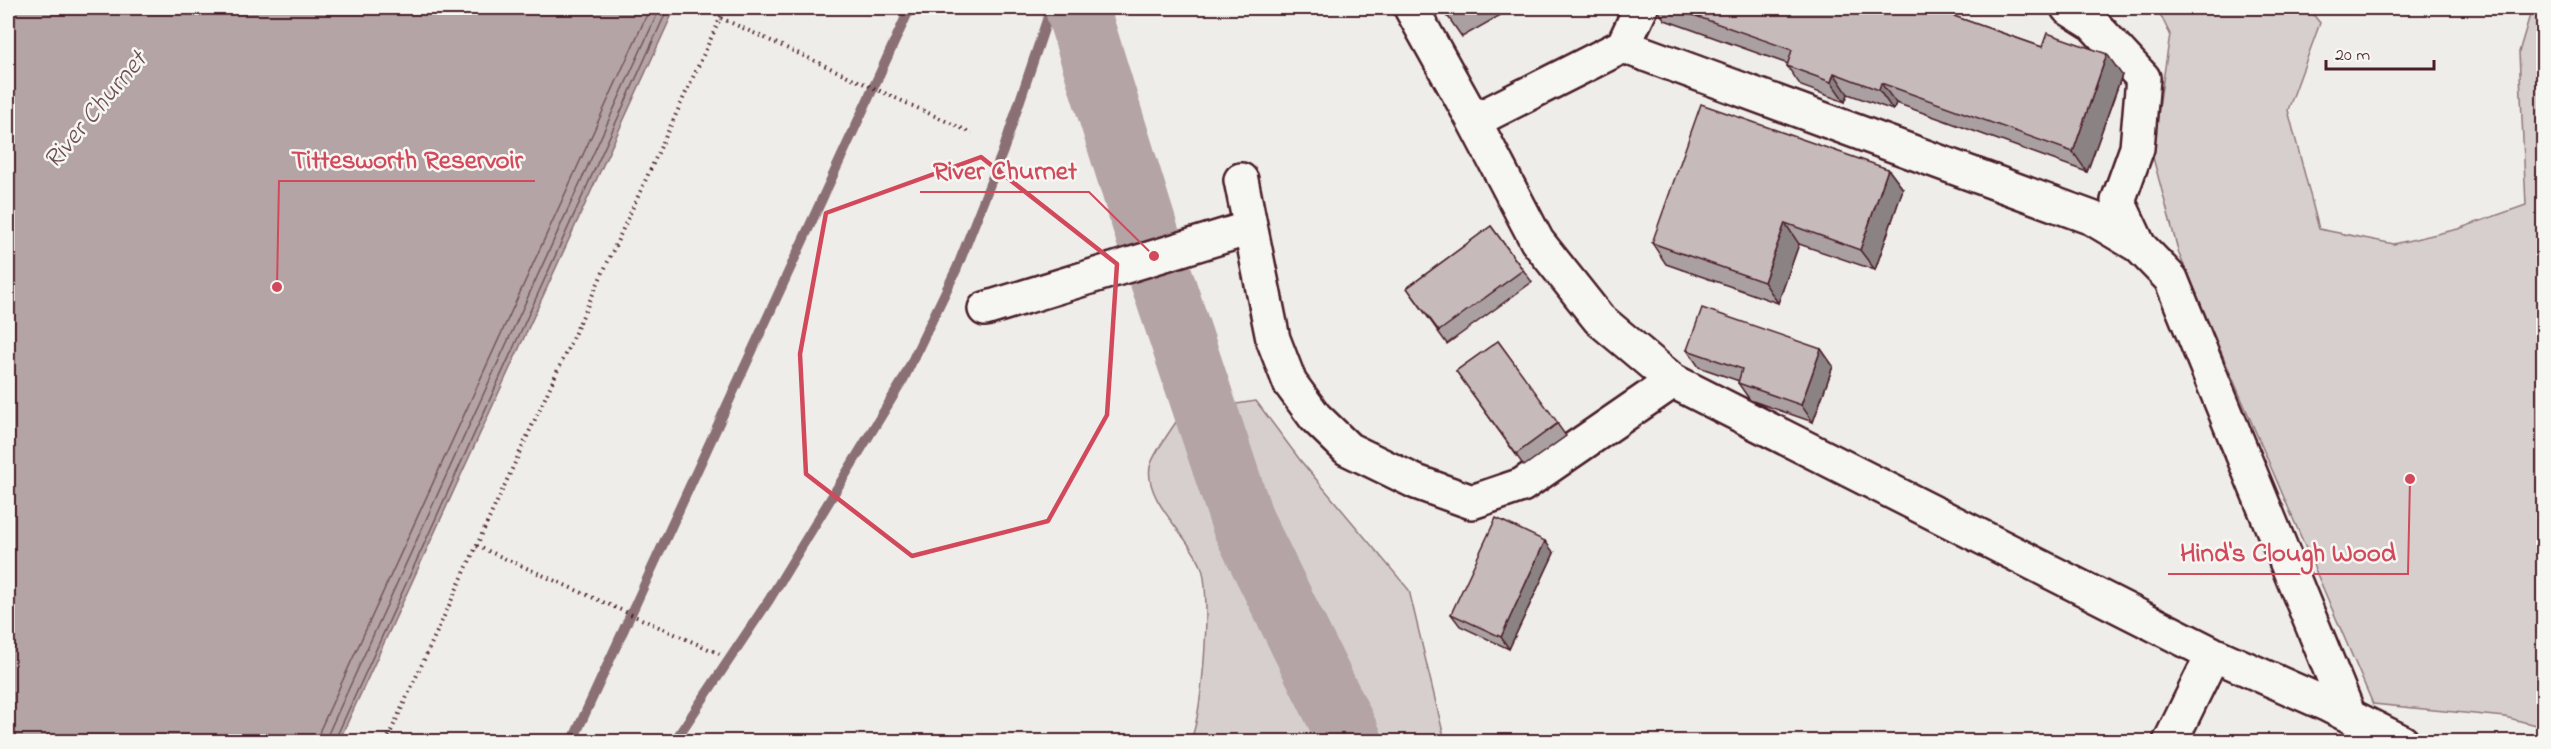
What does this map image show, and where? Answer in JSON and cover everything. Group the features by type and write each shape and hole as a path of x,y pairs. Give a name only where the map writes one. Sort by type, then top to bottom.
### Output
{"lane":[{"path":"1411,8 1537,241 1599,319 1673,381 2213,654 2402,741"},
{"path":"1474,121 1623,46 1641,8"},
{"path":"2068,8 2092,23 2143,78 2136,148 2118,201 2139,246"},
{"path":"1623,46 2092,218 2139,246 2171,279 2349,716"},
{"path":"1241,180 1273,339 1290,383 1315,417 1348,450 1416,482 1472,502 1522,484 1673,381"},
{"path":"985,309 1250,228"},
{"path":"2170,741 2213,654"}],"path":[{"path":"386,741 725,8"},
{"path":"721,18 972,133"},
{"path":"477,546 722,655"}],"highlighted area":[{"path":"981,157 1117,264 1107,415 1048,521 912,556 806,474 800,354 826,213"}],"shaded area":[{"path":"2157,8 2308,8 2320,23 2288,110 2319,229 2394,244 2458,229 2526,205 2519,52 2532,8 2543,8 2543,727 2505,717 2373,704 2179,254 2152,154 2170,34"},
{"path":"1256,401 1300,460 1409,590 1445,741 1190,741 1199,707 1205,654 1204,579 1195,554 1160,505 1150,479 1150,467 1159,447 1183,412"}],"water":[{"path":"8,8 675,8 339,741 8,741"}],"building":[{"path":"1442,8 1463,8 1447,17"},
{"path":"1673,8 1931,8 2042,47 2047,33 2107,54 2073,152 1881,83 1879,90 1834,73 1831,82 1787,66 1792,50"},
{"path":"1701,104 1888,169 1860,250 1785,223 1764,282 1652,243"},
{"path":"1491,226 1523,270 1439,331 1407,288"},
{"path":"1702,308 1821,349 1801,405 1738,383 1742,369 1687,350"},
{"path":"1498,341 1558,423 1516,454 1456,371"},
{"path":"1496,518 1545,541 1501,637 1451,614"}],"waterway":[{"path":"572,742 910,8"},
{"path":"674,742 769,600 903,380 957,268 1003,151 1051,8"},
{"name":"River Churnet","path":"1077,8 1154,256 1243,523 1351,742"}],"place":[{"name":"River Churnet","path":"1154,256"},
{"name":"Tittesworth Reservoir","path":"277,287"},
{"name":"Hind's Clough Wood","path":"2410,479"}]}
